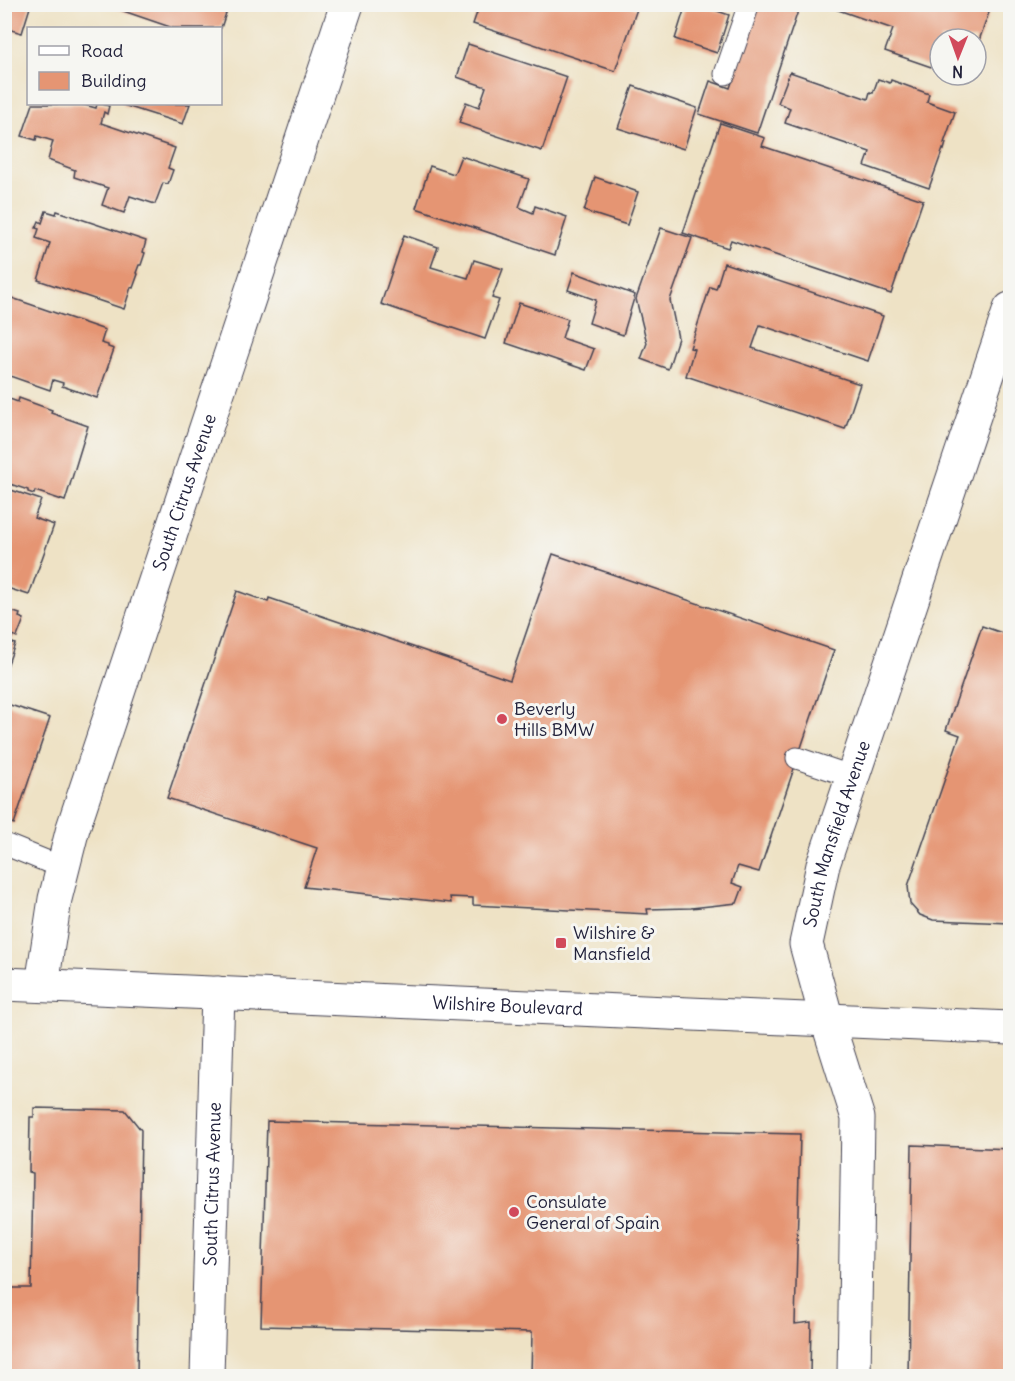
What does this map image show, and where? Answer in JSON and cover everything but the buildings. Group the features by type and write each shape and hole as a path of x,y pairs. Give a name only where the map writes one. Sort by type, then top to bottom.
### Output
{"street":[{"name":"South Citrus Avenue","path":"42,985 55,899 73,828 346,4"},
{"name":"South Mansfield Avenue","path":"854,1377 858,1118 806,944 823,865 1011,309"},
{"name":"Wilshire Boulevard","path":"4,984 1011,1028"},
{"name":"South Citrus Avenue","path":"207,1377 218,993"}],"lane":[{"path":"725,74 749,4"},
{"path":"797,759 853,777"},
{"path":"4,844 63,868"}],"place":[{"name":"Beverly Hills BMW","path":"502,719"},
{"name":"Wilshire & Mansfield","path":"561,943"},
{"name":"Consulate General of Spain","path":"514,1212"}]}
